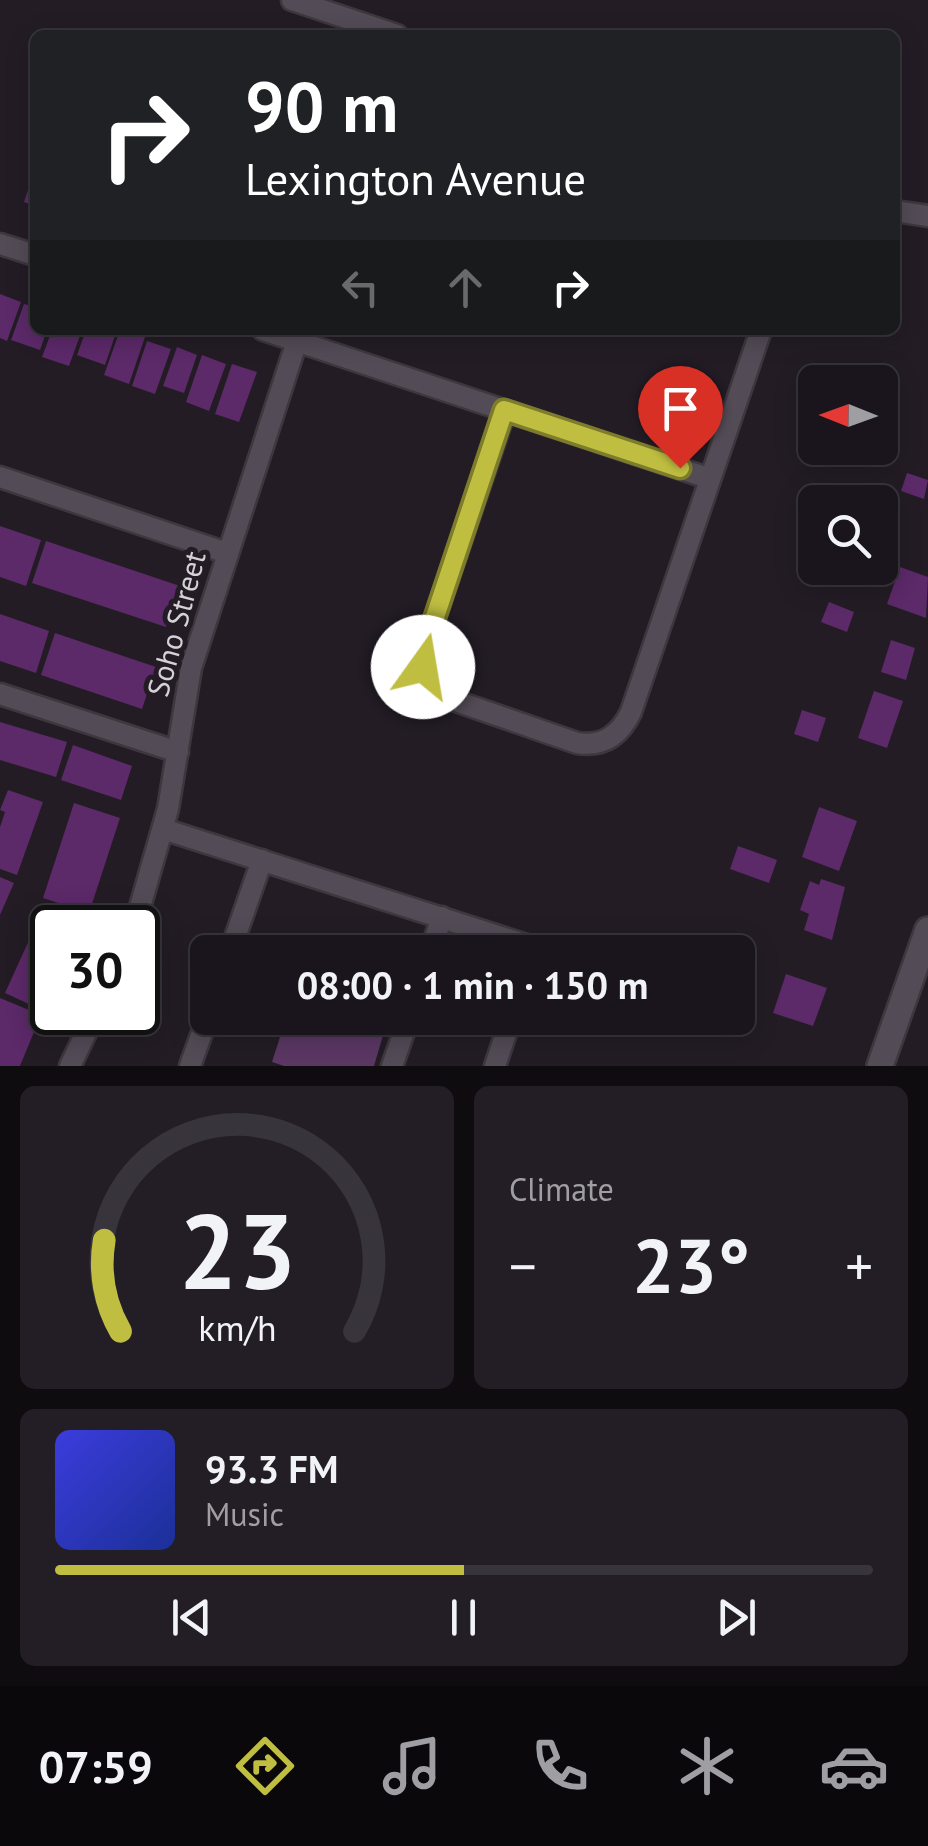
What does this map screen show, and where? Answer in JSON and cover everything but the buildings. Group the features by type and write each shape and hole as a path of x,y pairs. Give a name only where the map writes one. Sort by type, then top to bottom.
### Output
{"main road":[{"path":"880,1066 928,930"}],"street":[{"path":"292,0 382,30"},
{"path":"900,212 928,216"},
{"path":"0,244 30,253"},
{"path":"278,335 708,478"},
{"path":"504,410 428,638 423,667 436,690 450,698 577,743 598,743 622,729 759,335"},
{"name":"Soho Street","path":"141,905 163,829 191,668 297,341"},
{"path":"0,477 227,552"},
{"path":"0,694 178,752"},
{"path":"163,829 497,935"},
{"path":"236,935 262,860"},
{"path":"436,935 442,917"},
{"path":"70,1066 85,1035"},
{"path":"192,1065 202,1035"},
{"path":"392,1066 402,1035"},
{"path":"495,1066 505,1035"}],"shaded area":[{"path":"281,1035 383,1035 374,1066 284,1066 272,1062"}],"route":[{"path":"423,667 428,638 504,410 680,468"}]}
